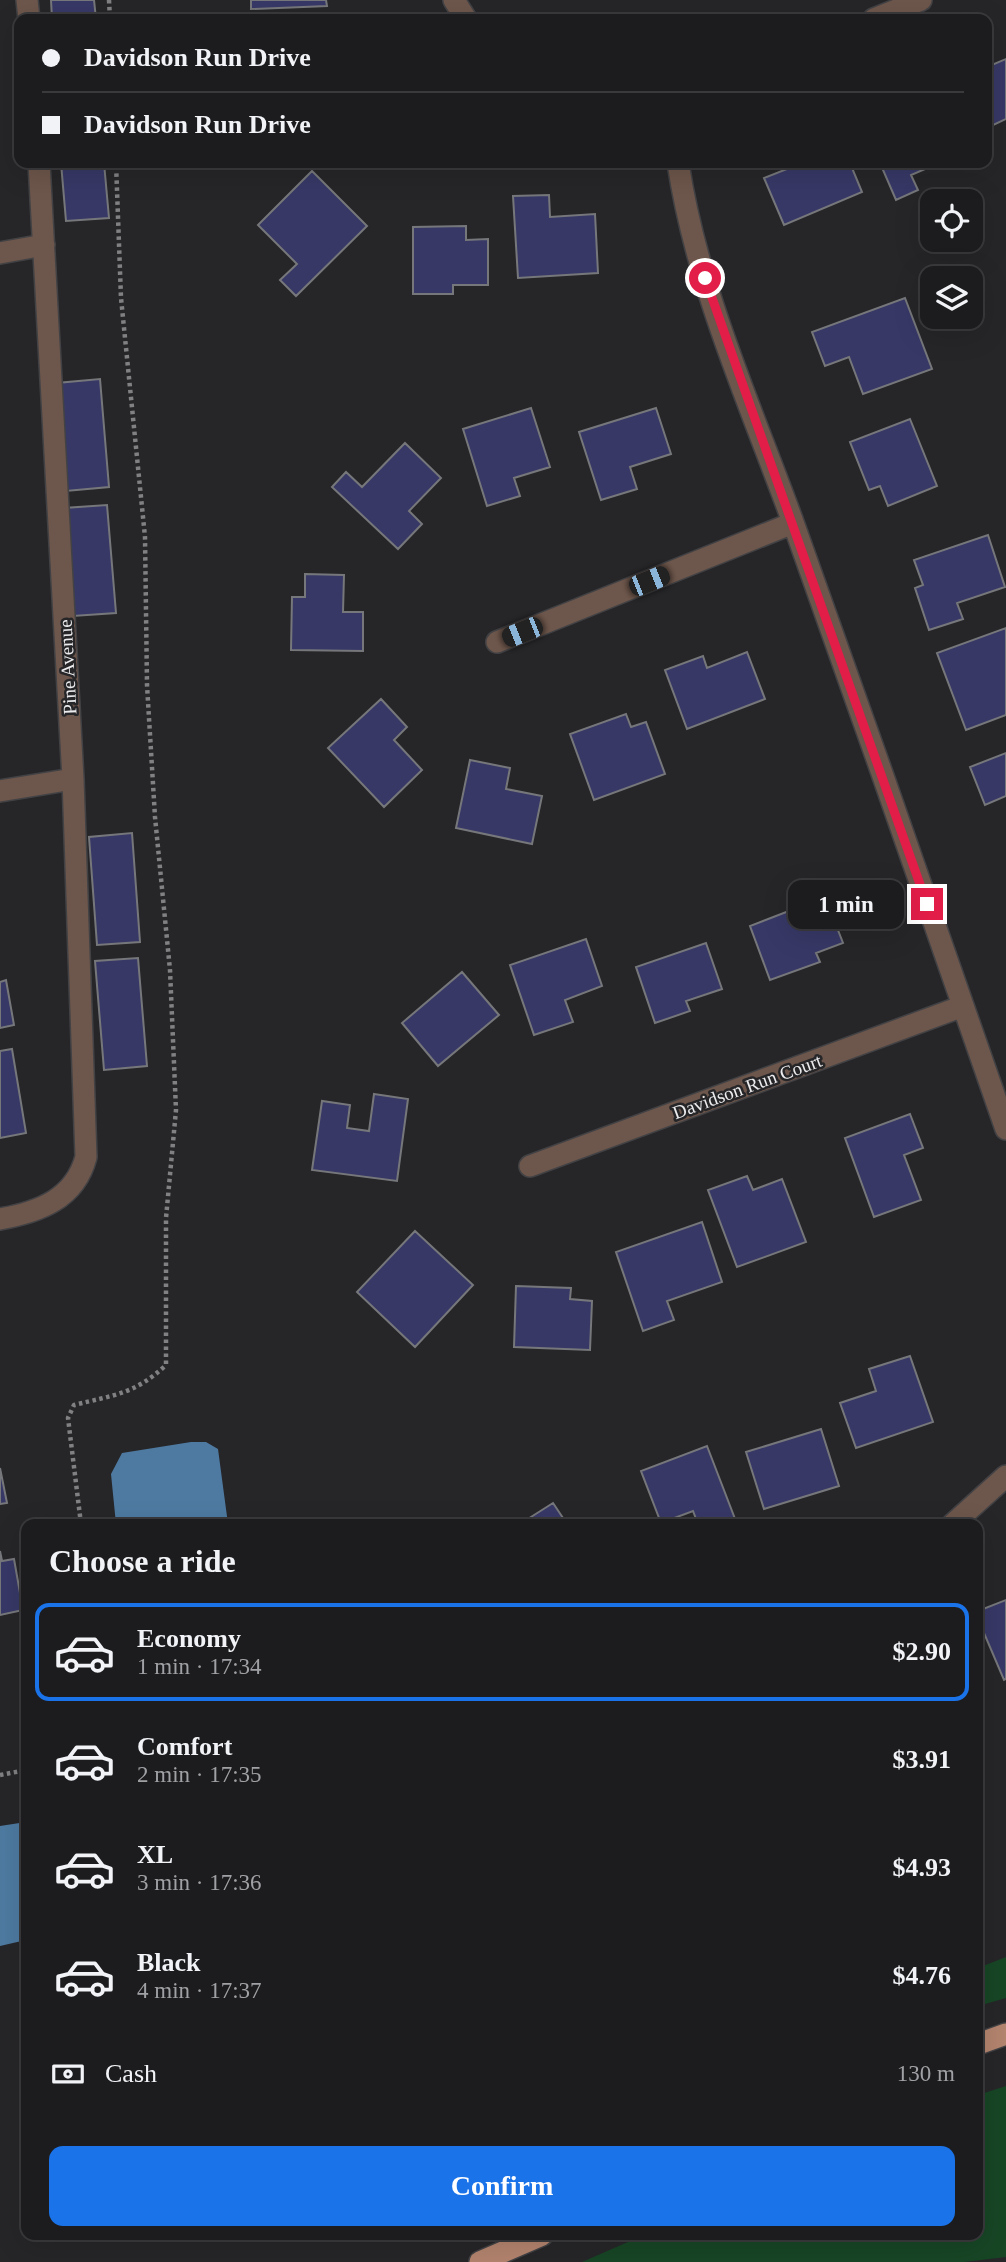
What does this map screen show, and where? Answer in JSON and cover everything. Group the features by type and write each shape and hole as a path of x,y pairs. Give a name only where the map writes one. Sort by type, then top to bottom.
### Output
{"main road":[{"path":"983,2042 1006,2034"},
{"path":"480,2262 506,2257 534,2240"}],"street":[{"path":"886,14 921,0"},
{"name":"Pine Avenue","path":"0,1219 35,1213 72,1187 82,1172 86,1157 73,779 39,168"},
{"path":"679,168 685,209 711,302 793,523 1006,1129"},
{"path":"0,253 44,246"},
{"path":"497,642 793,523"},
{"path":"0,791 73,779"},
{"name":"Davidson Run Court","path":"530,1166 963,1006"},
{"path":"959,1519 1006,1476"}],"path":[{"path":"80,1519 68,1418 74,1405 146,1384 166,1365 166,1218 176,1110 170,970 155,817 147,685 145,537 121,298 116,168"},
{"path":"0,1775 21,1771"}],"green space":[{"path":"1006,1957 1006,1998 983,2005 983,1966"},
{"path":"1006,2086 1006,2257 964,2262 582,2262 633,2240 983,2240 983,2093"}],"water":[{"path":"191,1442 206,1442 218,1449 227,1519 116,1519 111,1474 122,1453"},
{"path":"21,1823 21,1941 0,1946 0,1826"}],"building":[{"path":"51,0 94,0 95,14 52,14"},
{"path":"251,0 326,0 327,6 251,9"},
{"path":"1006,59 1006,119 992,126 992,65"},
{"path":"61,168 104,168 109,218 66,221"},
{"path":"789,168 852,168 862,192 784,225 764,178"},
{"path":"882,168 927,168 911,175 918,190 896,200"},
{"path":"312,171 367,226 296,296 280,280 297,264 258,225"},
{"path":"549,195 550,217 595,214 598,273 518,278 513,196"},
{"path":"466,226 466,240 488,239 488,285 453,285 453,294 413,294 413,227"},
{"path":"905,298 932,369 863,394 849,357 825,366 812,332"},
{"path":"100,379 109,487 66,491 57,383"},
{"path":"531,408 550,467 514,478 520,496 487,506 463,429"},
{"path":"656,408 671,454 630,467 637,489 601,500 579,432"},
{"path":"910,419 937,486 888,506 880,486 869,490 850,442"},
{"path":"405,443 441,478 409,511 422,524 398,549 332,487 346,472 362,487"},
{"path":"107,505 116,613 73,616 64,508"},
{"path":"988,535 1005,587 957,603 963,619 929,630 915,588 923,585 914,560"},
{"path":"305,574 344,575 343,612 363,612 363,651 291,650 292,597 305,597"},
{"path":"1006,628 1006,715 966,730 937,653"},
{"path":"747,652 765,699 687,729 665,670 703,656 707,668"},
{"path":"381,699 407,727 394,740 422,770 384,807 328,748"},
{"path":"626,714 631,727 646,722 665,774 594,800 570,734"},
{"path":"1006,753 1006,796 985,805 970,767"},
{"path":"470,760 510,768 506,789 542,796 532,844 456,828"},
{"path":"132,833 140,942 97,945 89,837"},
{"path":"825,897 843,943 816,953 820,962 770,980 750,926"},
{"path":"586,939 602,986 565,1000 573,1022 534,1035 510,965"},
{"path":"706,943 722,989 686,1001 690,1011 655,1023 636,967"},
{"path":"138,958 147,1066 104,1070 95,961"},
{"path":"462,972 499,1015 438,1066 402,1023"},
{"path":"6,980 14,1025 0,1028 0,982"},
{"path":"12,1049 26,1133 0,1138 0,1051"},
{"path":"374,1094 408,1099 397,1181 312,1170 322,1101 350,1105 347,1128 369,1131"},
{"path":"910,1114 923,1148 904,1155 921,1200 874,1217 845,1138"},
{"path":"747,1176 753,1190 782,1179 806,1242 737,1267 708,1190"},
{"path":"702,1222 722,1282 667,1301 674,1320 643,1331 616,1252"},
{"path":"415,1231 473,1285 415,1347 357,1292"},
{"path":"516,1286 571,1288 570,1299 592,1301 590,1350 514,1347"},
{"path":"910,1356 933,1422 856,1448 840,1403 876,1391 869,1369"},
{"path":"821,1429 839,1486 764,1509 746,1452"},
{"path":"707,1446 735,1519 696,1519 693,1511 672,1519 659,1519 641,1471"},
{"path":"0,1468 7,1503 0,1504"},
{"path":"553,1503 564,1519 528,1519"},
{"path":"0,1551 2,1561 14,1559 21,1610 0,1615"},
{"path":"1006,1600 1004,1680 983,1631 983,1609"}],"route":[{"path":"705,278 711,302 793,523 927,904"}]}
